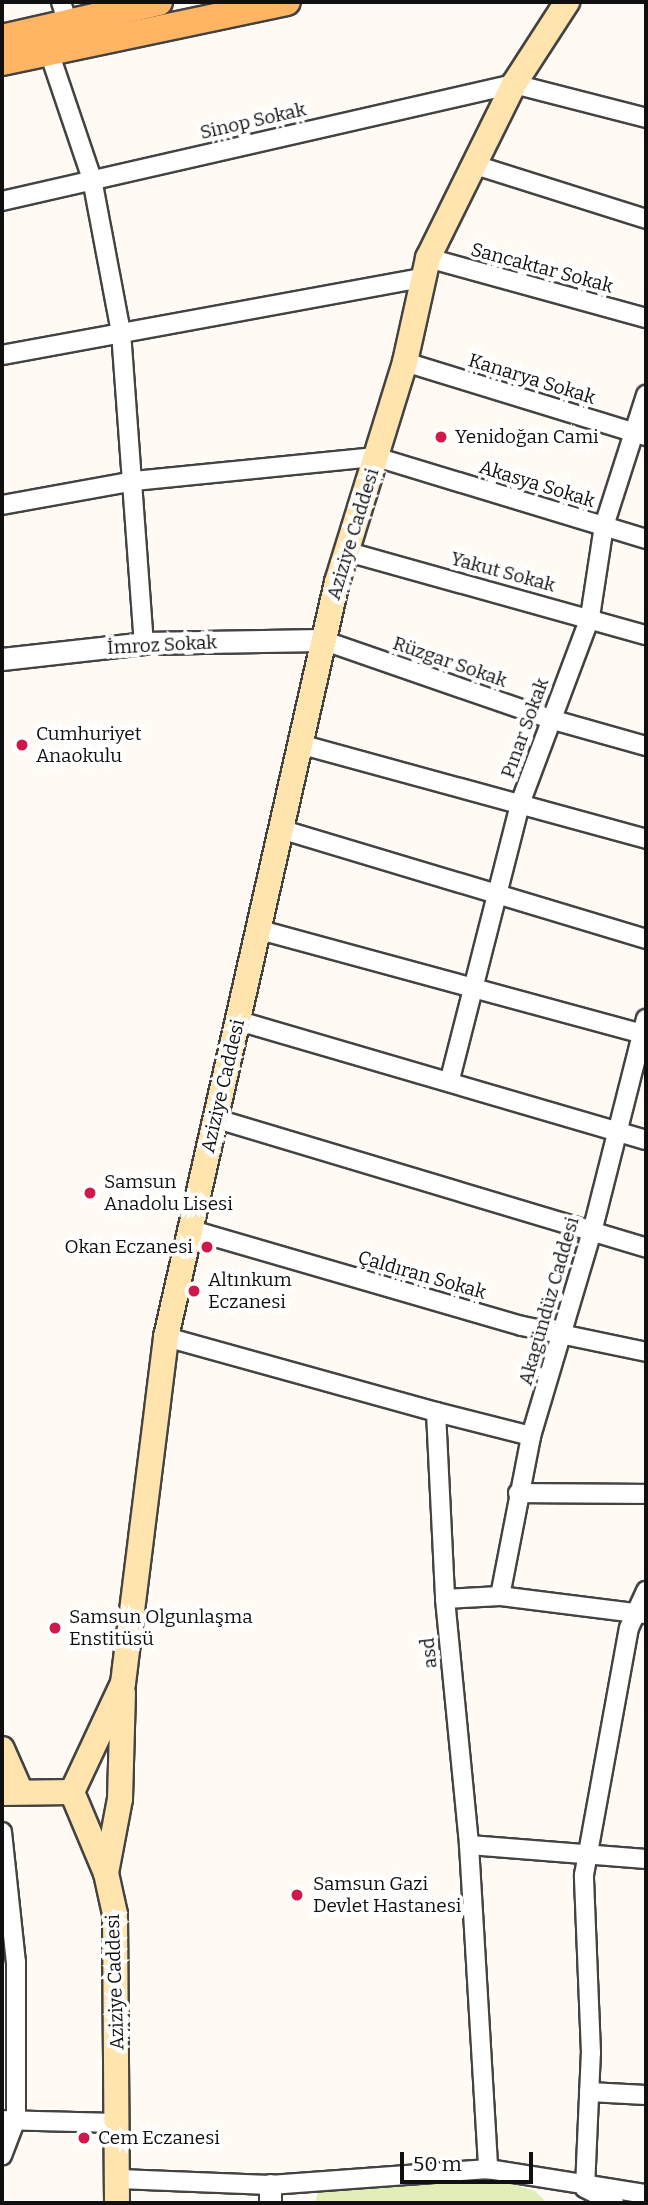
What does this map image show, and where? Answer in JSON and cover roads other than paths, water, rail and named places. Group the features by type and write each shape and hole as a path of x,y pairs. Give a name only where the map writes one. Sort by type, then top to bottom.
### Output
{"main road":[{"path":"2,38 64,13 158,2"},
{"path":"2,62 287,2"},
{"name":"Aziziye Caddesi","path":"118,2191 115,1914 106,1873 72,1792 123,1683 166,1337 188,1229 217,1119 260,930 280,829 303,745 322,640 405,362 425,268 472,164 514,84 567,2"},
{"path":"106,1873 120,1799 123,1683"},
{"path":"2,1749 11,1793 72,1792"}],"street":[{"path":"49,52 92,179 121,332 144,643"},
{"path":"514,84 646,118"},
{"name":"Sinop Sokak","path":"2,201 514,84"},
{"path":"472,164 646,219"},
{"path":"2,355 425,268"},
{"name":"Sancaktar Sokak","path":"425,268 646,318"},
{"name":"Kanarya Sokak","path":"405,362 641,435"},
{"name":"Pınar Sokak","path":"450,1079 521,802 590,617 604,526 641,435 646,395"},
{"path":"2,505 134,481 376,457"},
{"name":"Akasya Sokak","path":"376,457 646,539"},
{"name":"Yakut Sokak","path":"348,552 590,617 646,635"},
{"name":"İmroz Sokak","path":"2,659 144,643 322,640"},
{"name":"Rüzgar Sokak","path":"322,640 551,719 646,746"},
{"path":"303,745 521,802 646,839"},
{"path":"280,829 646,939"},
{"path":"260,930 645,1029"},
{"path":"239,1021 450,1079 646,1140"},
{"name":"Akagündüz Caddesi","path":"500,1596 531,1436 592,1232 645,1029"},
{"path":"217,1119 646,1248"},
{"name":"Çaldıran Sokak","path":"188,1229 563,1335 646,1352"},
{"path":"166,1337 531,1436"},
{"name":"asd","path":"436,1412 445,1599 469,1845 488,2169"},
{"path":"518,1493 646,1494"},
{"path":"585,2188 589,2092 584,1875 646,1591"},
{"path":"445,1599 500,1596 640,1613"},
{"path":"2,1832 9,1962 9,2120 2,2155"},
{"path":"469,1845 646,1859"},
{"path":"589,2092 646,2095"},
{"path":"9,2120 117,2123"},
{"path":"118,2191 270,2194 488,2169 585,2188 646,2194"},
{"path":"585,2188 614,2203"}],"place":[{"name":"Yenidoğan Cami","path":"441,437"},
{"name":"Cumhuriyet Anaokulu","path":"22,745"},
{"name":"Samsun Anadolu Lisesi","path":"90,1193"},
{"name":"Okan Eczanesi","path":"207,1247"},
{"name":"Altınkum Eczanesi","path":"194,1291"},
{"name":"Samsun Olgunlaşma Enstitüsü","path":"55,1628"},
{"name":"Samsun Gazi Devlet Hastanesi","path":"297,1895"},
{"name":"Cem Eczanesi","path":"84,2138"}]}
